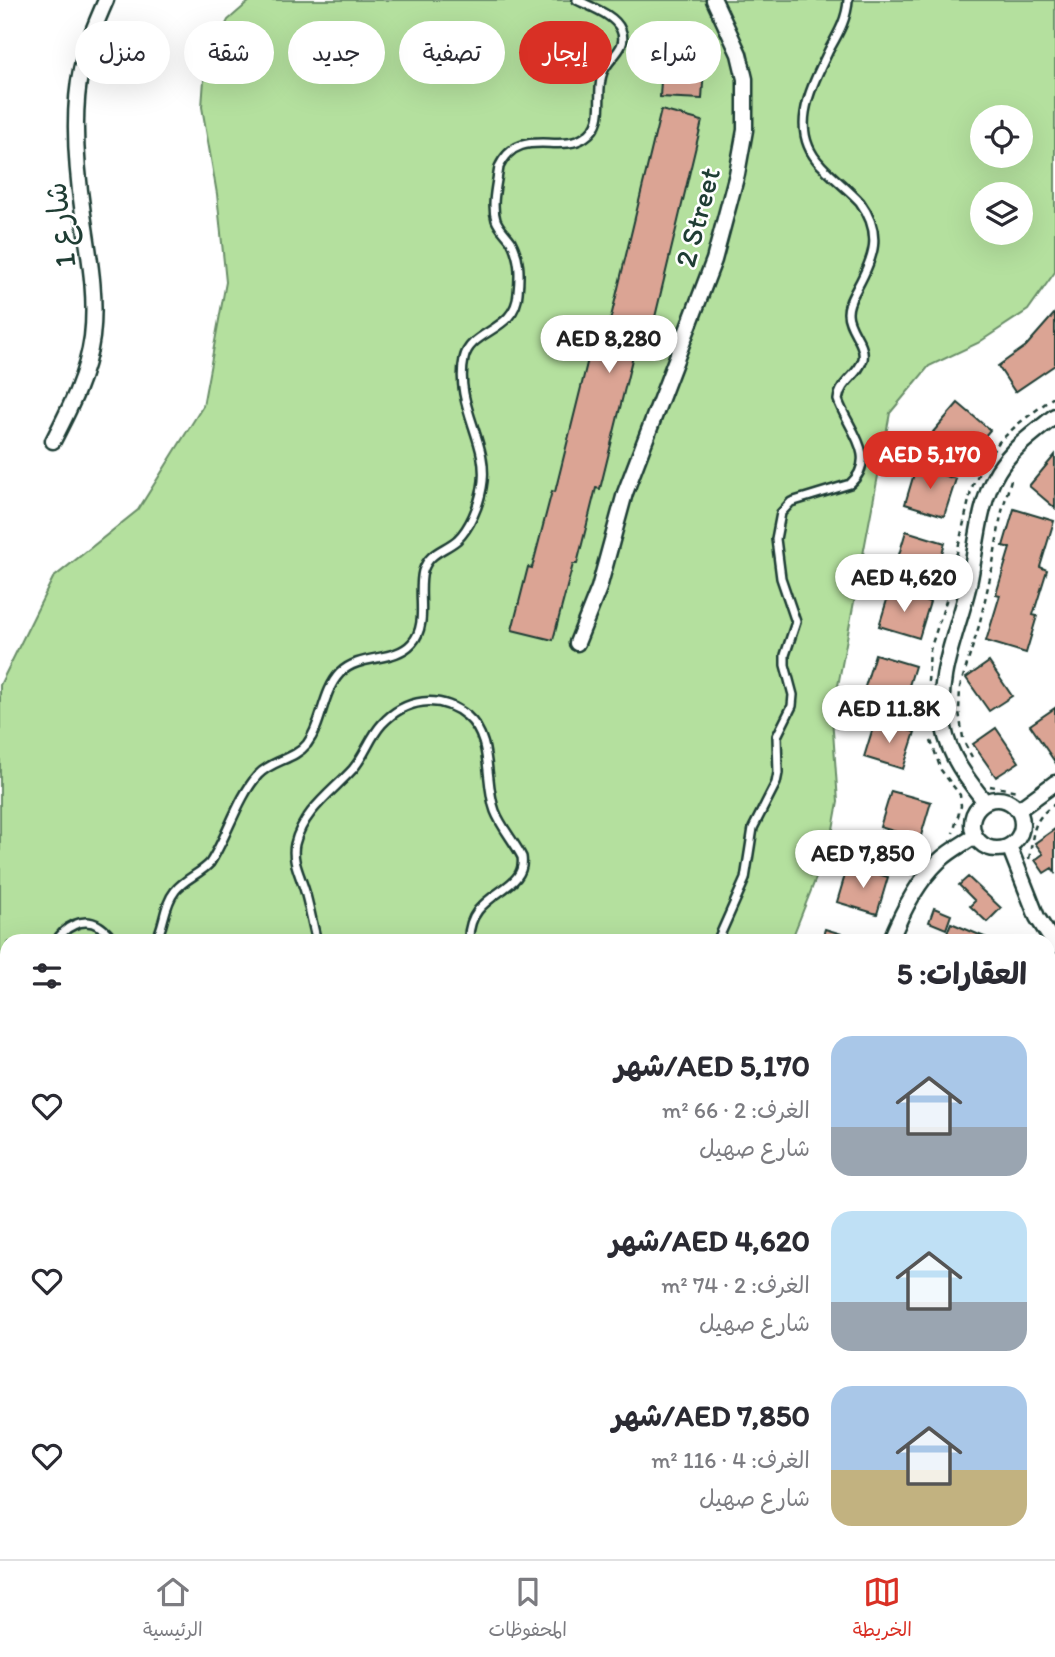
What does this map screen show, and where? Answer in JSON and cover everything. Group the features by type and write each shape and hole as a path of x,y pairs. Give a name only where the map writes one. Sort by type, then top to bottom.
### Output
{"street":[{"name":"شارع 1","path":"52,441 81,384 92,337 93,289 83,211 78,110 81,72 92,32 106,0"},
{"name":"2 Street","path":"577,643 600,588 625,493 714,260 737,174 745,130 745,79 739,54 714,0"},
{"path":"985,802 953,756 944,732 940,705 943,677 969,582 987,493 1012,452 1055,416"},
{"path":"1018,810 1055,783"},
{"path":"992,799 1007,800 1018,810 1023,826 1020,834 1009,846 994,849 986,847 975,835 972,821 979,807 985,802 992,799"},
{"path":"894,934 904,911 932,869 975,835"},
{"path":"1009,846 1037,917 1048,934"}],"lane":[{"path":"159,934 170,898 177,888 210,863 254,780 270,765 299,752 309,741 329,691 339,674 356,662 394,653 411,643 420,625 422,577 426,564 435,553 456,541 471,519 482,488 484,464 465,405 464,358 472,344 510,317 518,293 517,254 498,224 495,214 499,167 506,156 528,144 543,141 572,143 592,131 600,109 602,75 618,52 623,39 619,26 613,20 577,0"},
{"path":"721,934 745,880 753,828 776,783 777,736 792,706 793,695 785,655 796,622 778,562 778,521 785,507 791,502 850,484 863,464 862,448 838,400 843,384 858,369 863,357 863,350 848,318 848,309 870,264 873,230 860,202 816,160 809,148 804,125 809,92 844,21 848,0"},
{"path":"315,934 295,863 296,841 315,807 327,792 354,768 381,725 408,704 426,701 455,709 466,715 474,724 484,745 495,811 522,857 523,863 516,880 478,908 471,919 470,934"},
{"path":"62,934 76,923 88,922 99,926 108,934"}],"path":[{"path":"973,758 963,740 959,712 960,687 979,626 992,569 1000,515 1013,473"},
{"path":"988,785 1016,792 1021,790"},
{"path":"1017,867 1031,858 1029,850 1036,822 1042,812 1055,804"}],"green space":[{"path":"251,0 1055,0 1055,272 1028,310 978,343 929,366 890,413 832,717 838,802 831,840 794,934 0,934 0,685 53,578 138,510 203,406 226,282 217,194 202,107 204,84 274,84 274,21 228,21"}],"building":[{"path":"661,84 703,84 702,99 660,97"},
{"path":"661,110 702,121 650,338 638,335 600,489 596,488 577,564 573,564 553,640 512,630 528,567 532,568 552,491 555,492 593,339 605,342"},
{"path":"1055,313 1055,365 1015,392 998,366 1026,346"},
{"path":"958,403 990,430 965,459 933,432"},
{"path":"1055,455 1055,508 1029,486"},
{"path":"916,467 956,479 944,516 905,504"},
{"path":"1014,509 1054,521 1040,567 1047,570 1033,615 1037,616 1026,653 986,641 1010,548 1003,546"},
{"path":"906,531 945,543 934,580 895,568"},
{"path":"890,590 930,602 919,638 879,626"},
{"path":"875,654 915,666 904,702 864,690"},
{"path":"989,662 1012,696 989,711 966,678"},
{"path":"1055,708 1055,762 1030,725"},
{"path":"875,721 915,732 903,769 864,757"},
{"path":"996,728 1019,762 996,777 973,744"},
{"path":"891,791 931,802 920,839 880,827"},
{"path":"1055,829 1055,872 1052,868 1044,873 1035,860 1043,854 1035,843"},
{"path":"848,865 888,877 877,914 837,902"},
{"path":"968,877 1001,908 987,922 970,906 975,901 959,885"},
{"path":"934,908 951,915 946,929 929,922"},
{"path":"951,923 977,934 946,934"},
{"path":"825,929 842,934 823,934"}]}
